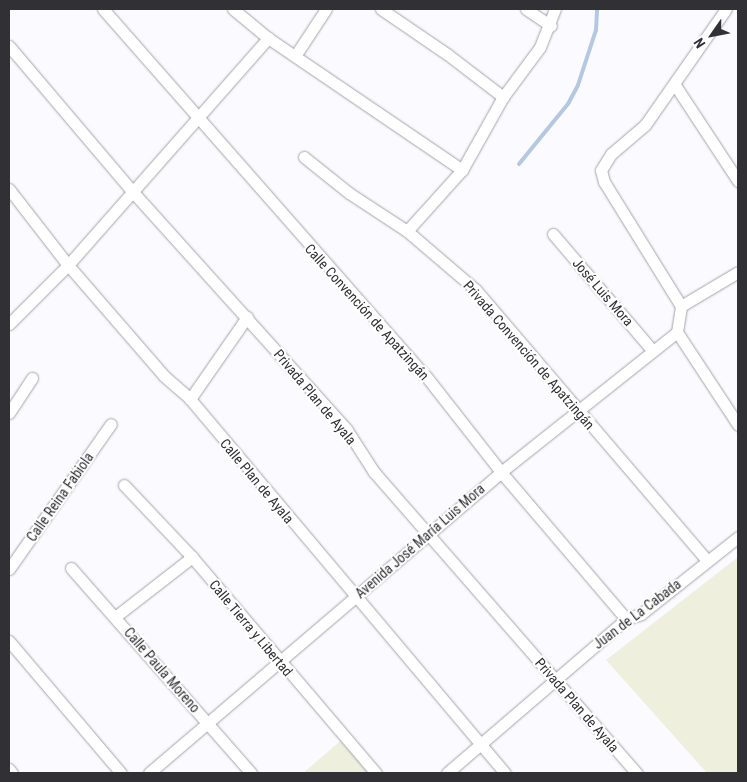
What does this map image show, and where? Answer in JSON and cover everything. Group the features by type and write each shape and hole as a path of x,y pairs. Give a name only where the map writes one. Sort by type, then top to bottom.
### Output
{"street":[{"name":"Calle Convención de Apatzingán","path":"103,9 197,120 425,375 500,472 626,619"},
{"path":"233,9 268,38 462,170"},
{"path":"295,56 326,9"},
{"path":"381,9 455,59 503,97"},
{"path":"526,9 550,26"},
{"path":"407,231 462,170 503,97 540,47 550,26 555,9"},
{"path":"726,9 675,85 645,125 611,154 601,170 604,182 681,306 677,332 738,425"},
{"path":"9,324 68,265 268,38"},
{"name":"Privada Plan de Ayala","path":"9,46 132,191 347,430 374,472 637,773"},
{"path":"675,85 738,181"},
{"name":"Privada Convención de Apatzingán","path":"304,156 350,193 407,231 476,290 707,560"},
{"name":"Calle Plan de Ayala","path":"9,189 68,265 164,376 190,399 354,598 505,773"},
{"name":"José Luis Mora","path":"553,234 652,350"},
{"path":"681,306 738,272"},
{"path":"190,399 247,317"},
{"name":"Avenida José María Luis Mora","path":"149,773 500,472 677,332"},
{"path":"9,414 32,378"},
{"name":"Calle Reina Fabiola","path":"9,569 111,424"},
{"name":"Calle Tierra y Libertad","path":"124,485 192,557 376,773"},
{"name":"Juan de La Cabada","path":"447,773 626,619 641,614 738,537"},
{"path":"115,617 192,557"},
{"name":"Calle Paula Moreno","path":"71,568 251,773"},
{"path":"9,641 121,773"},
{"path":"9,770 12,773"}],"green space":[{"path":"738,557 738,773 707,773 606,660"},
{"path":"344,738 373,773 303,773"}],"waterway":[{"path":"519,164 568,104 578,85 596,30 597,9"}]}
